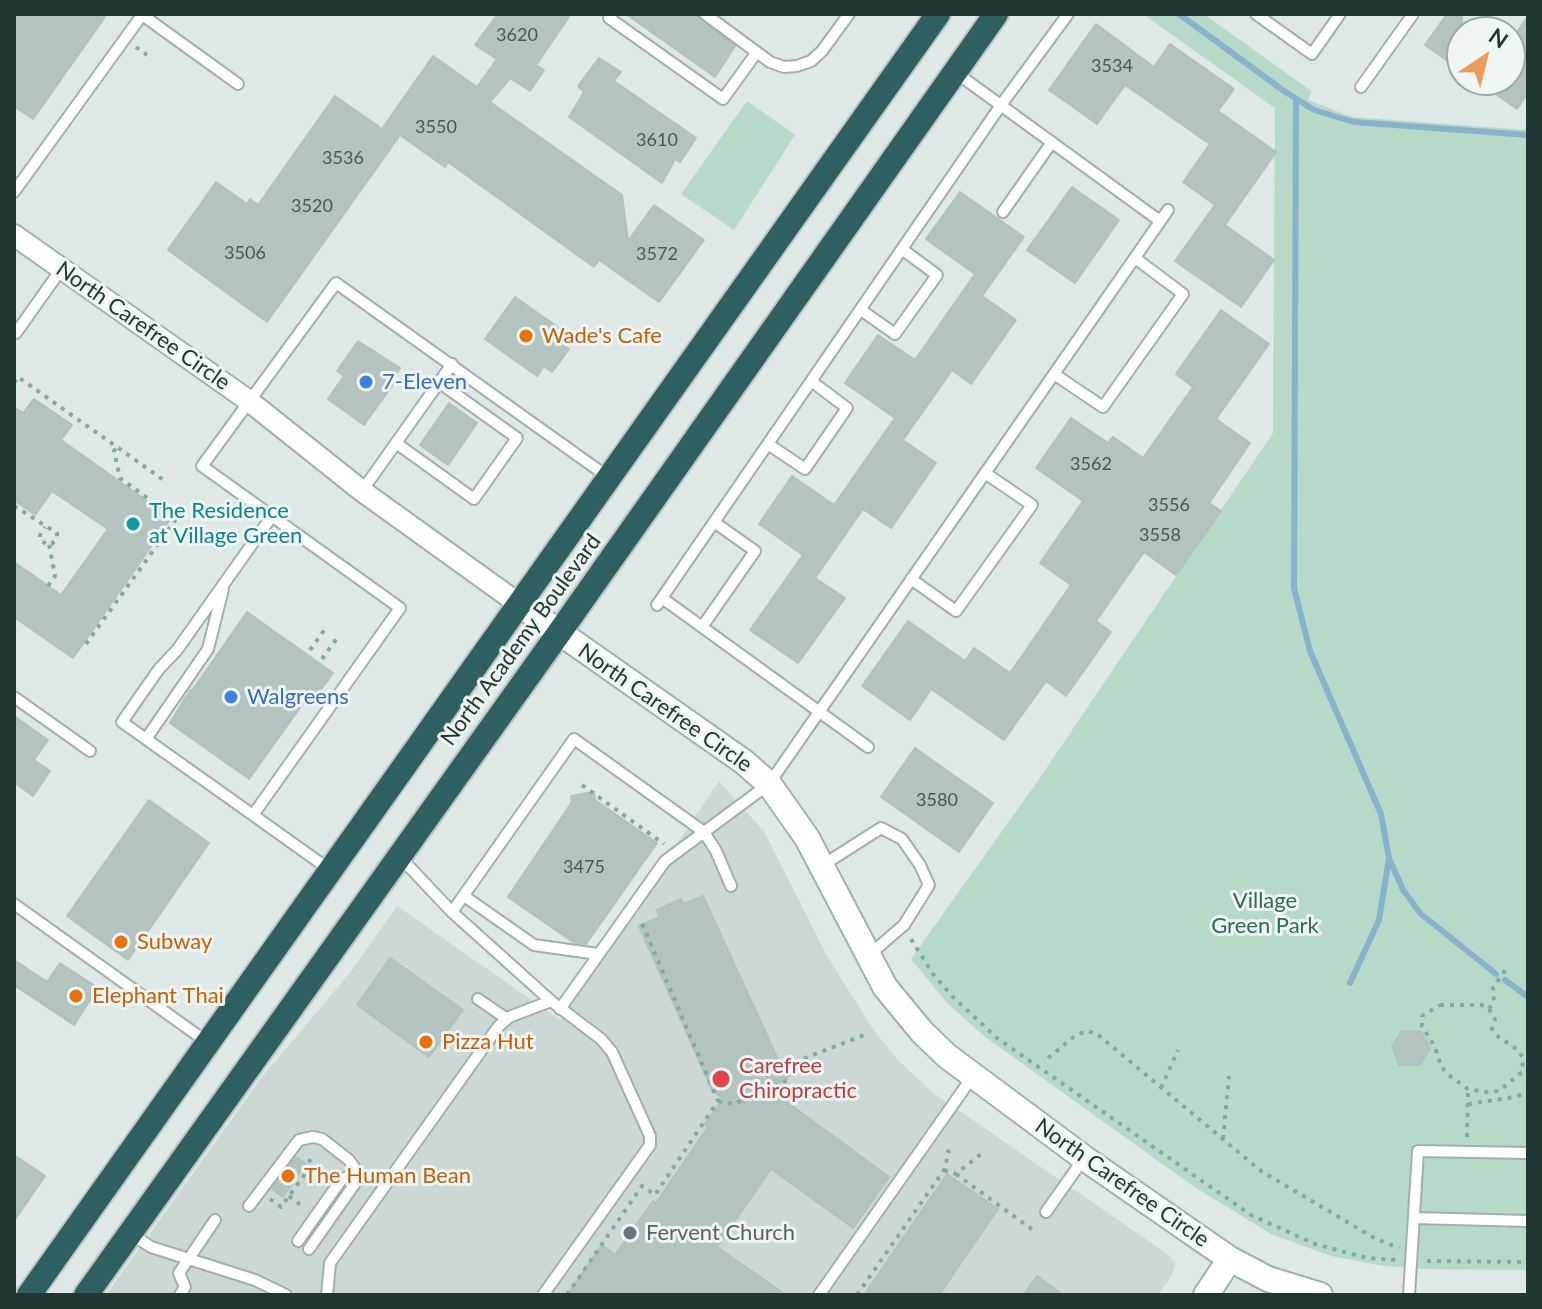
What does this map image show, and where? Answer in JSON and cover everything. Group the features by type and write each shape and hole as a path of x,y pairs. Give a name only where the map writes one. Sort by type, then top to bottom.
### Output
{"highway":[{"name":"North Academy Boulevard","path":"29,1295 938,14"},
{"name":"North Academy Boulevard","path":"86,1295 996,14"}],"main road":[{"name":"North Carefree Circle","path":"519,604 744,762 769,784 789,810 885,987 947,1056 1084,1158 1230,1259 1268,1279 1320,1295"},
{"path":"1206,1295 1230,1259"}],"street":[{"name":"North Carefree Circle","path":"14,235 249,401 362,491 519,604"}],"lane":[{"path":"14,192 142,14 238,84"},
{"path":"612,14 609,18 723,99 757,52"},
{"path":"705,14 770,62 784,67 811,61 849,14"},
{"path":"868,747 702,627 660,601 1001,105 1068,14"},
{"path":"1256,14 1312,54 1340,14"},
{"path":"1361,87 1413,14"},
{"path":"955,72 1160,221"},
{"path":"1003,212 1052,142"},
{"path":"327,1295 330,1263 498,1027 507,1019 555,1005 598,954 655,872 769,784 1168,210"},
{"path":"861,310 895,334 937,275 903,250"},
{"path":"1054,374 1103,407 1183,294 1135,258"},
{"path":"16,333 62,268"},
{"path":"253,815 400,608 202,466 336,283 609,477"},
{"path":"362,491 452,364"},
{"path":"768,444 805,469 847,408 811,381"},
{"path":"440,383 517,438"},
{"path":"396,443 474,499 530,420"},
{"path":"911,579 956,611 1032,505 985,473"},
{"path":"272,516 122,722 330,870"},
{"path":"702,627 755,551 714,522"},
{"path":"146,739 208,649 224,583"},
{"path":"14,697 90,751"},
{"path":"452,912 574,739 704,832 731,886"},
{"path":"821,866 881,828 902,839 920,865 929,885 904,925 868,956"},
{"path":"399,856 452,912 555,1005 601,1039 612,1052 650,1136 650,1145 543,1295"},
{"path":"464,896 534,945 598,954"},
{"path":"14,904 207,1042"},
{"path":"478,999 507,1019"},
{"path":"819,1295 973,1076"},
{"path":"249,1206 292,1148 305,1137 322,1139 349,1160 354,1167 356,1182 309,1249"},
{"path":"1409,1295 1418,1151 1528,1153"},
{"path":"1046,1212 1084,1158"},
{"path":"298,1241 341,1180 354,1174"},
{"path":"1414,1218 1528,1221"},
{"path":"196,1295 182,1291 179,1273 215,1220"},
{"path":"129,1232 151,1247 255,1280 286,1295"}],"path":[{"path":"134,46 147,55"},
{"path":"14,383 18,377 165,481"},
{"path":"86,644 176,519 120,478 114,451 117,447"},
{"path":"14,506 57,533 49,544"},
{"path":"45,527 40,540 49,544"},
{"path":"48,586 55,576 49,544"},
{"path":"310,650 325,629"},
{"path":"322,659 337,638"},
{"path":"582,785 676,853"},
{"path":"640,919 718,1101"},
{"path":"911,939 933,974 952,996 997,1038 1251,1215 1315,1244 1367,1258 1528,1262"},
{"path":"1489,1009 1494,1001 1493,988 1506,969"},
{"path":"1440,1005 1482,1005 1489,1009 1495,1019 1492,1029 1496,1035 1518,1050 1523,1058 1522,1072 1499,1091 1468,1089 1441,1066 1435,1047 1422,1026 1422,1016 1440,1005"},
{"path":"1048,1058 1075,1036 1086,1031 1096,1033 1261,1171 1412,1257"},
{"path":"718,1101 734,1104 762,1092 790,1079 787,1065 867,1034"},
{"path":"1161,1088 1178,1050"},
{"path":"1223,1139 1229,1076"},
{"path":"1466,1152 1468,1089"},
{"path":"1468,1104 1528,1092"},
{"path":"567,1295 642,1186 655,1195 718,1101"},
{"path":"857,1295 944,1170 949,1152 941,1146"},
{"path":"260,1192 281,1207 313,1163 292,1148"},
{"path":"956,1174 981,1154"},
{"path":"944,1170 956,1174 1033,1230"},
{"path":"289,1196 303,1207"}],"shaded area":[{"path":"719,781 765,833 827,956 873,1029 896,1058 932,1092 1169,1255 1175,1263 1172,1275 1158,1295 106,1295 262,1077 349,974 397,906 560,1020"}],"green space":[{"name":"Village Green Park","path":"1143,14 1204,14 1311,91 1308,100 1352,117 1528,130 1528,1270 1384,1266 1331,1256 1271,1234 1193,1186 984,1036 947,1003 911,959 1037,782 1273,433 1275,108"},
{"path":"747,101 795,135 734,230 681,194"}],"building":[{"path":"14,14 107,14 33,119 14,106"},
{"path":"498,14 571,14 536,65 544,70 530,91 510,78 490,102 622,195 628,241 654,205 704,240 659,302 599,260 594,267 448,162 445,167 400,135 267,322 168,250 216,182 247,204 250,199 258,205 335,96 382,129 433,56 477,87 497,59 475,45"},
{"path":"626,14 695,14 735,46 715,77"},
{"path":"1447,14 1462,14 1446,16 1446,60 1425,45"},
{"path":"1528,16 1526,96 1526,19"},
{"path":"1096,24 1154,67 1170,44 1234,89 1218,111 1276,152 1225,225 1274,260 1241,307 1175,261 1215,205 1183,182 1210,144 1125,85 1097,124 1049,90"},
{"path":"599,58 621,72 614,81 696,138 680,162 675,159 662,183 569,117 584,92 578,86"},
{"path":"1499,96 1526,96 1517,109"},
{"path":"1072,187 1119,220 1075,283 1027,250"},
{"path":"960,192 1024,237 982,296 1016,320 971,384 952,370 903,440 936,463 891,528 863,509 815,578 845,598 798,663 750,630 803,555 759,524 792,476 834,505 895,418 845,383 878,335 915,360 975,274 926,239"},
{"name":"Wade's Cafe","path":"515,297 566,333 560,343 569,349 552,372 544,366 537,376 485,339"},
{"path":"1221,310 1269,344 1216,419 1250,443 1209,503 1221,511 1176,575 1144,552 1096,621 1111,632 1066,696 1046,681 1004,740 931,689 910,720 862,686 908,621 965,661 974,648 1010,673 1071,585 1040,563 1083,501 1036,468 1071,418 1108,443 1113,437 1143,458 1193,387 1176,374"},
{"name":"7-Eleven","path":"358,341 400,368 391,381 394,383 364,425 328,399 344,376 337,371"},
{"name":"The Residence at Village Green","path":"34,399 72,425 61,440 171,518 73,658 14,617 14,562 61,595 108,529 52,491 35,515 14,500 14,407 23,413"},
{"name":"7-Eleven","path":"449,403 477,423 448,465 420,445"},
{"name":"Walgreens","path":"247,612 333,673 314,699 309,695 249,779 170,723"},
{"path":"14,716 48,740 34,760 50,771 33,796 14,782"},
{"path":"915,748 993,803 959,852 881,797"},
{"path":"594,792 595,800 657,843 586,944 573,942 508,897 572,802 571,796"},
{"path":"149,800 209,843 128,960 67,916"},
{"path":"703,896 787,1079 769,1089 889,1177 853,1228 771,1169 717,1247 786,1295 567,1295 602,1245 615,1255 653,1201 656,1203 708,1127 704,1125 723,1099 712,1090 639,926 660,917 657,910 681,899 684,904"},
{"path":"390,958 463,1010 429,1057 357,1005"},
{"path":"14,960 47,982 60,963 98,988 74,1025 14,985"},
{"path":"1402,1031 1421,1032 1430,1048 1420,1065 1399,1065 1392,1046"},
{"path":"14,1155 45,1176 14,1221"},
{"name":"The Human Bean","path":"296,1157 306,1164 283,1197 272,1189"},
{"path":"947,1174 998,1209 939,1295 864,1295"},
{"path":"1037,1276 1063,1295 1023,1295"}],"waterway":[{"path":"1179,14 1314,110 1354,122 1528,135"},
{"path":"1296,99 1294,588 1310,651 1381,814 1389,858 1379,920 1350,983"},
{"path":"1389,858 1403,890 1421,914 1496,974"},
{"path":"1505,980 1528,997"}],"place":[{"name":"Wade's Cafe","path":"526,336"},
{"name":"7-Eleven","path":"366,382"},
{"name":"The Residence at Village Green","path":"133,524"},
{"name":"Walgreens","path":"231,697"},
{"name":"Subway","path":"121,942"},
{"name":"Elephant Thai","path":"76,996"},
{"name":"Pizza Hut","path":"426,1042"},
{"name":"Carefree Chiropractic","path":"721,1079"},
{"name":"The Human Bean","path":"288,1176"},
{"name":"Fervent Church","path":"630,1233"}]}
